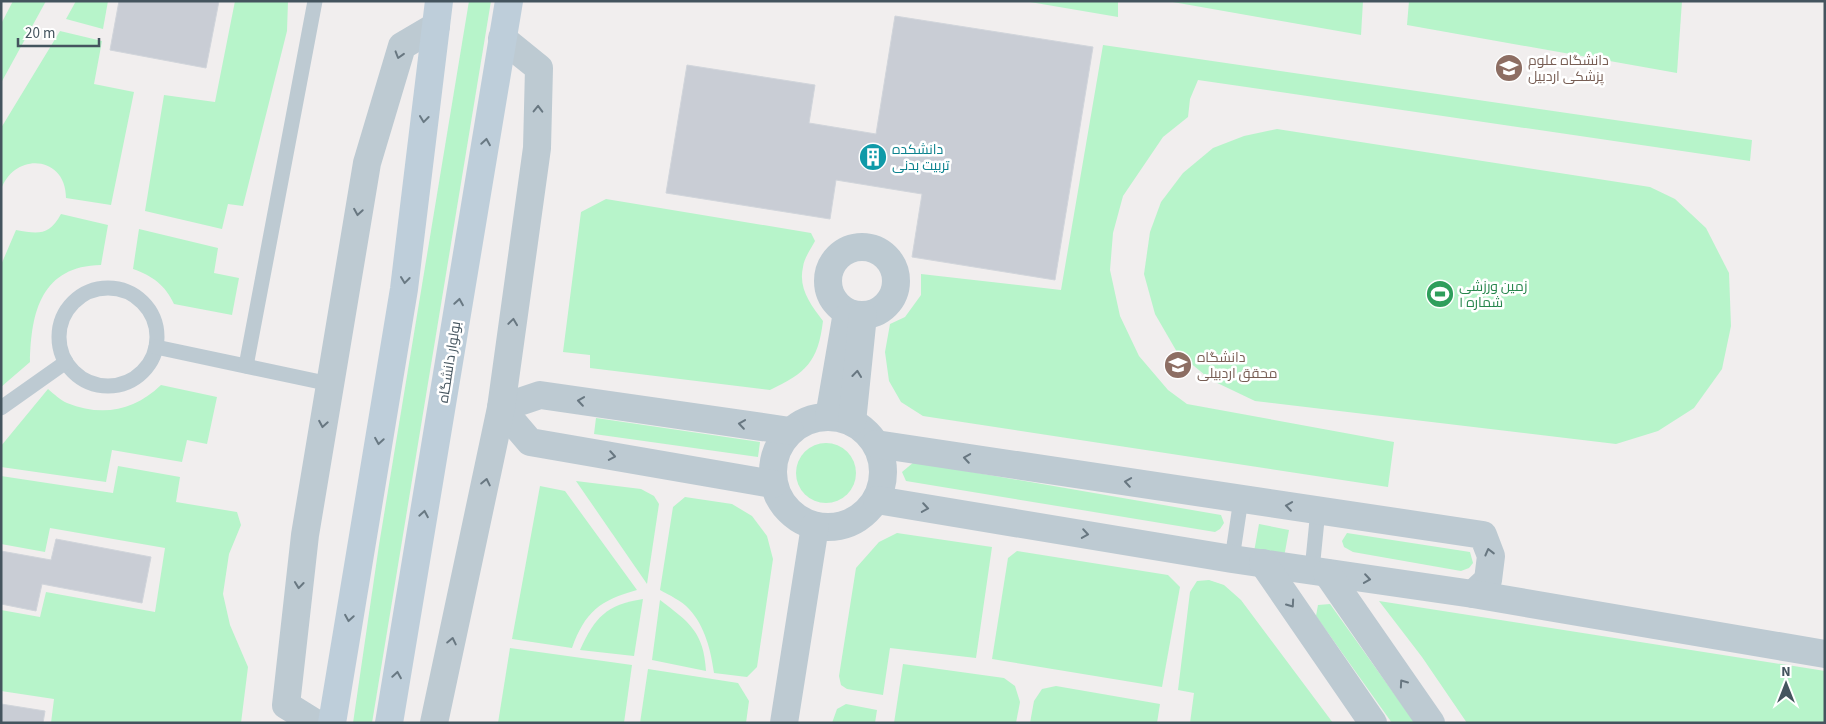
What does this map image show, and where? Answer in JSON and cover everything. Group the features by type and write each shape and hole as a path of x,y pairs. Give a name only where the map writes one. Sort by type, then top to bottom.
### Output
{"main road":[{"name":"بولوار دانشگاه","path":"389,723 509,1"},
{"path":"332,723 404,289 437,14"}],"street":[{"path":"315,723 286,705 305,535 366,163 402,46 437,14"},
{"path":"434,723 501,408 537,148 539,68 502,38"},
{"path":"841,420 855,313"},
{"path":"501,408 540,395 790,431"},
{"path":"501,408 530,442 773,484"},
{"path":"820,417 841,420 866,432 876,444 883,462 883,482 877,500 864,515 848,525 829,528 810,526 793,516 780,502 773,484 772,465 778,447 790,431 804,422 820,417"},
{"path":"876,444 1483,535 1492,556 1488,580 1473,594"},
{"path":"877,500 1232,559 1473,594 1825,654"},
{"path":"784,723 816,526"},
{"path":"1263,563 1373,723"},
{"path":"1320,571 1431,723"}],"lane":[{"path":"246,366 315,1"},
{"path":"102,289 117,289 132,294 144,304 152,317 157,332 156,347 150,362 138,375 124,383 108,386 91,383 76,375 66,362 60,346 59,330 64,314 74,302 86,293 102,289"},
{"path":"156,347 330,384"},
{"path":"1,408 66,362"},
{"path":"1232,559 1241,499"},
{"path":"1318,510 1320,571"}],"green space":[{"path":"13,1 46,1 1,83 1,24"},
{"path":"76,1 108,1 103,29 66,19"},
{"path":"235,1 288,1 287,31 243,206 228,204 222,229 145,211 164,95 215,102"},
{"path":"469,1 491,1 372,723 353,723 379,545"},
{"path":"1024,1 1118,1 1118,17"},
{"path":"1167,1 1363,1 1361,35"},
{"path":"1409,1 1682,1 1677,73 1407,25"},
{"path":"60,31 102,41 94,84 134,92 111,205 66,198 64,183 58,173 49,166 38,163 27,164 16,169 7,178 1,190 1,128"},
{"path":"1103,45 1752,140 1750,161 1198,80 1190,99 1188,117 1163,137 1123,196 1113,233 1110,270 1120,316 1139,356 1168,390 1187,404 1394,442 1388,487 923,416 901,402 889,381 885,352 890,324 905,317 921,295 921,274 1061,290"},
{"name":"زمین ورزشی شماره ۱","path":"1277,129 1650,187 1675,199 1706,228 1729,273 1731,326 1722,369 1694,408 1658,431 1616,444 1255,401 1211,380 1177,352 1155,314 1144,274 1150,232 1161,202 1183,173 1213,148 1244,136"},
{"path":"606,199 811,233 815,241 806,257 802,282 814,309 823,321 818,347 808,364 793,378 770,390 590,368 590,355 563,352 581,212"},
{"path":"61,214 108,225 101,265 81,267 65,273 53,283 37,309 33,325 30,362 1,387 1,265 16,230 42,232 52,226"},
{"path":"139,229 218,248 214,273 239,278 232,315 174,304 158,282 133,269"},
{"path":"161,385 217,397 207,444 187,440 182,462 112,450 106,482 1,467 1,446 48,389 59,399 67,403 93,410 105,410 129,406 151,394"},
{"path":"596,418 760,442 758,457 594,434"},
{"path":"820,443 832,443 843,448 851,456 856,467 854,485 843,498 832,503 820,503 809,498 801,490 796,479 796,467 801,456 809,448"},
{"path":"914,462 1221,515 1224,523 1215,532 906,481 902,472"},
{"path":"118,466 180,477 176,502 237,512 241,525 229,554 223,594 230,625 248,667 241,723 51,723 54,699 1,691 1,610 40,617 46,592 155,612 165,548 50,528 45,552 1,544 1,476 113,493"},
{"path":"576,481 641,489 654,496 659,504 647,584"},
{"path":"540,486 565,491 637,590 613,598 596,609 582,625 572,648 512,639"},
{"path":"685,497 732,504 752,516 767,536 773,559 757,667 747,677 714,673 706,639 695,616 683,603 660,590 673,507"},
{"path":"1259,524 1289,530 1284,557 1254,552"},
{"path":"897,533 992,547 976,658 890,648 883,695 847,689 841,685 839,676 856,568 879,542"},
{"path":"1347,533 1470,552 1473,563 1469,568 1461,571 1353,552 1344,547 1342,541"},
{"path":"1017,551 1168,575 1180,587 1162,687 992,659 1008,558"},
{"path":"1209,580 1224,585 1241,600 1333,723 1190,723 1194,693 1178,690 1190,592 1197,581"},
{"path":"643,599 634,656 580,650 591,629 603,614 620,605"},
{"path":"660,600 693,629 702,647 706,671 652,660"},
{"path":"1379,601 1825,671 1825,723 1467,723 1422,657"},
{"path":"1330,604 1415,723 1392,723 1316,616 1318,605"},
{"path":"510,648 632,665 624,723 498,723"},
{"path":"903,664 1004,678 1015,686 1020,702 1016,723 894,723"},
{"path":"648,669 738,683 749,701 746,723 640,723"},
{"path":"1056,686 1160,704 1157,723 1030,723 1034,701 1042,689"},
{"path":"846,704 877,710 875,723 832,723 837,709"}],"building":[{"path":"119,1 219,1 206,68 110,50"},
{"name":"دانشکده تربیت بدنی","path":"895,16 1093,47 1055,280 912,257 922,194 836,180 830,219 666,193 687,65 815,85 809,123 876,134"},
{"path":"56,539 151,557 142,603 42,584 36,611 1,604 1,551 51,560"},
{"path":"1,704 45,711 43,723 1,723"}],"place":[{"name":"دانشگاه علوم پزشکی اردبیل","path":"1509,68"},
{"name":"دانشکده تربیت بدنی","path":"873,157"},
{"name":"زمین ورزشی شماره ۱","path":"1440,294"},
{"name":"دانشگاه محقق اردبیلی","path":"1178,365"}]}
